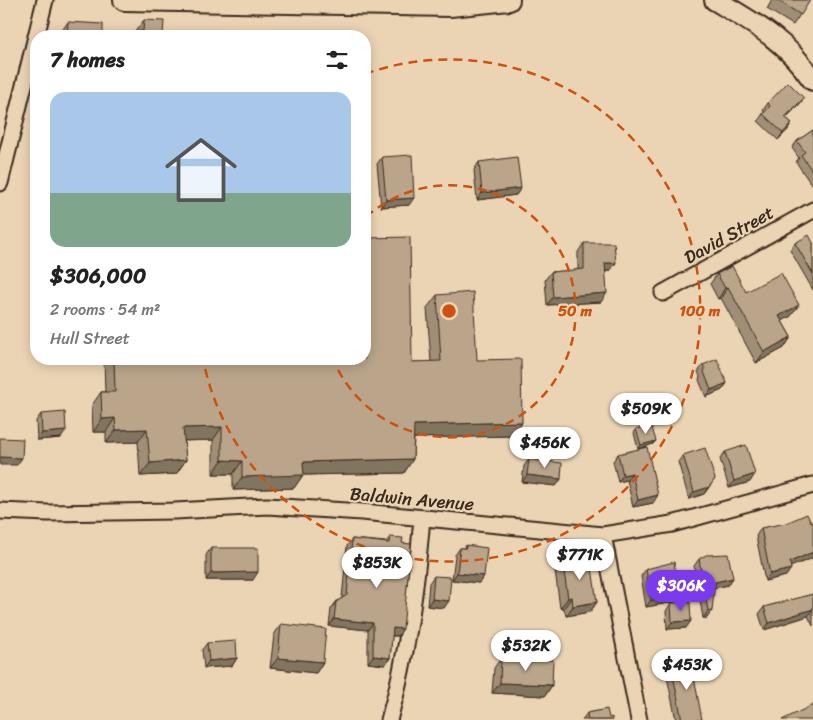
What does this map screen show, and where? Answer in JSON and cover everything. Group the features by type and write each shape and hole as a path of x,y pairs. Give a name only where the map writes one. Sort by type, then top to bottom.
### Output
{"street":[{"path":"38,30 45,0"},
{"path":"124,0 282,1 450,6 509,0"},
{"path":"715,0 780,40 811,75"},
{"path":"0,183 30,61"},
{"name":"David Street","path":"663,294 813,210"},
{"name":"Baldwin Avenue","path":"0,511 54,513 174,511 267,506 603,535 672,524 813,485"},
{"path":"388,720 398,689 409,637 422,518"},
{"path":"603,535 640,720"}],"building":[{"path":"777,0 810,0 801,15"},
{"path":"144,20 164,21 163,30 143,30"},
{"path":"68,22 103,24 103,30 67,30"},
{"path":"788,82 804,98 785,117 792,123 783,133 763,114 770,106 768,103"},
{"path":"813,130 813,172 801,155 805,152 797,141"},
{"path":"412,155 414,198 386,200 382,157"},
{"path":"517,157 521,188 482,193 479,162"},
{"path":"809,235 813,243 813,274 795,243"},
{"path":"410,237 412,362 441,361 437,295 473,292 477,360 521,359 522,422 414,425 413,459 303,462 304,475 242,477 242,461 222,460 222,427 183,428 186,460 150,463 147,429 116,430 115,418 102,419 101,392 115,392 114,365 371,365 371,238"},
{"path":"584,243 614,243 616,263 605,263 607,293 553,297 551,272 584,269"},
{"path":"732,266 746,292 781,273 799,305 779,316 791,337 764,352 728,287 725,288 717,274"},
{"path":"717,359 727,383 711,390 703,365"},
{"path":"65,412 66,431 42,433 41,414"},
{"path":"651,425 656,441 641,445 636,429"},
{"path":"0,438 23,439 22,458 0,457"},
{"path":"746,445 755,474 734,481 725,452"},
{"path":"647,447 658,495 638,500 632,473 623,475 618,454"},
{"path":"705,448 715,479 709,487 694,492 683,455"},
{"path":"529,459 562,463 561,479 527,475"},
{"path":"807,514 811,523 813,522 813,552 790,562 791,569 770,574 761,528 786,523"},
{"path":"390,537 403,538 402,543 411,544 403,629 393,628 390,658 373,656 373,623 334,619 336,602 347,595 352,539 389,543"},
{"path":"466,545 487,548 484,576 457,573 460,548 466,548"},
{"path":"211,548 258,548 258,572 211,573"},
{"path":"728,554 733,578 715,582 712,611 708,611 699,559 706,555"},
{"path":"583,556 584,563 591,561 597,602 573,606 572,597 568,598 562,559"},
{"path":"674,562 679,595 651,600 646,569"},
{"path":"434,576 451,577 449,601 432,599"},
{"path":"813,594 813,609 769,623 764,607"},
{"path":"690,602 691,621 672,622 671,603"},
{"path":"281,624 326,629 323,662 278,658"},
{"path":"236,641 237,658 209,661 207,643"},
{"path":"501,658 553,660 552,685 500,683"},
{"path":"691,661 702,720 682,720 671,665"},
{"path":"813,705 813,720 782,720"},
{"path":"607,709 609,718 612,717 612,720 588,720 587,713"}]}
